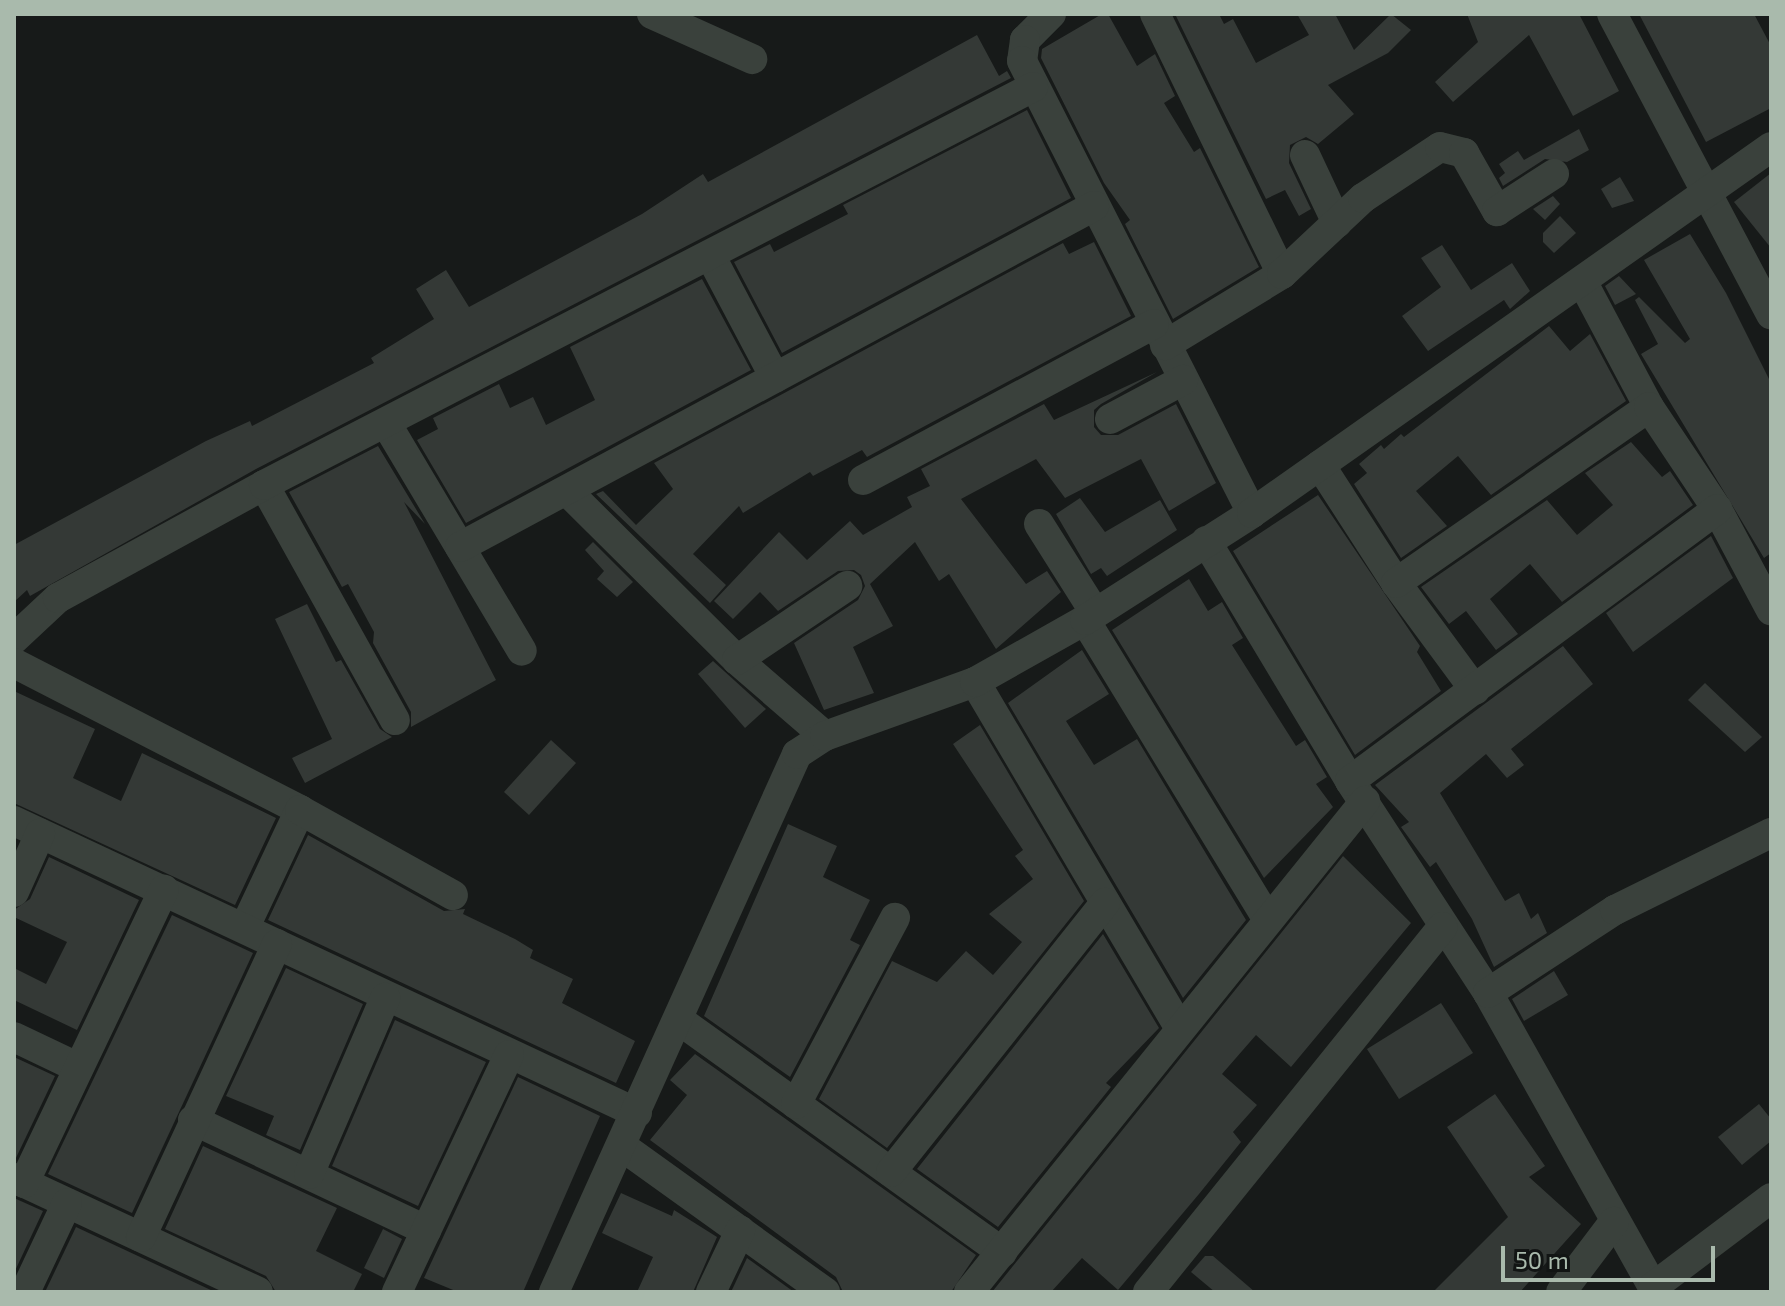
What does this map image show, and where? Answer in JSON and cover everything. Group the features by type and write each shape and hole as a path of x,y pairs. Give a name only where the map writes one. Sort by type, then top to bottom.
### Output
{"street":[{"path":"652,14 752,59"},
{"path":"1051,14 1025,40 1022,61 1252,513"},
{"path":"1155,14 1282,274"},
{"path":"1612,14 1709,191 1771,314"},
{"path":"14,639 58,598 264,485 1033,87"},
{"path":"863,480 1282,274 1363,198 1440,147 1464,153 1497,211 1554,174"},
{"path":"554,1292 623,1147 797,754 825,736 975,682 1090,617 1252,513 1771,147"},
{"path":"1305,155 1337,223"},
{"path":"460,547 1094,206"},
{"path":"710,255 775,378"},
{"path":"1582,281 1649,407 1717,509 1771,610"},
{"path":"1110,419 1183,380"},
{"path":"1396,583 1649,407"},
{"path":"386,423 522,651"},
{"path":"1320,465 1396,583 1475,690"},
{"path":"264,485 395,720"},
{"path":"567,491 737,660 825,736"},
{"path":"969,1292 1268,920 1357,791 1475,690 1717,509"},
{"path":"1039,524 1090,617 1268,920"},
{"path":"1206,541 1357,791 1442,927 1488,993 1614,1222 1655,1290 1771,1198"},
{"path":"737,660 847,586"},
{"path":"14,663 300,810 453,895"},
{"path":"975,682 1180,1029"},
{"path":"245,927 300,810"},
{"path":"14,892 27,828 245,927 385,998 637,1113"},
{"path":"1488,993 1615,910 1771,833"},
{"path":"164,890 19,1180 258,1292"},
{"path":"891,1172 1105,903"},
{"path":"796,1104 895,918"},
{"path":"1148,1292 1442,927"},
{"path":"141,1237 277,944"},
{"path":"309,1174 385,998"},
{"path":"679,1020 1002,1252"},
{"path":"14,1037 77,1067"},
{"path":"397,1292 509,1055"},
{"path":"193,1120 426,1230"},
{"path":"623,1147 825,1292"},
{"path":"25,1292 67,1203"},
{"path":"1561,1292 1614,1222"},
{"path":"711,1292 740,1231"}],"building":[{"path":"1102,14 1108,14 1137,66 1155,54 1175,96 1164,103 1194,152 1200,148 1259,267 1173,319 1125,224 1130,220 1104,183 1041,58 1042,49"},
{"path":"1175,14 1219,14 1224,24 1233,19 1256,63 1309,35 1297,14 1335,14 1354,50 1391,14 1411,30 1388,53 1328,85 1354,114 1318,144 1306,137 1290,145 1289,163 1311,209 1299,216 1285,190 1266,199"},
{"path":"1467,14 1579,14 1619,91 1573,116 1529,35 1453,102 1435,82 1478,42"},
{"path":"1639,14 1754,14 1771,46 1771,108 1706,142"},
{"path":"977,35 999,76 1007,71 1011,78 256,469 30,596 27,590 14,602 14,545 206,441 250,421 252,426 374,363 371,358 434,319 416,289 446,270 469,307 642,214 703,174 708,182"},
{"path":"1027,110 1071,198 782,353 734,262 770,244 774,252 848,214 843,205"},
{"path":"1579,129 1589,150 1567,162 1545,159 1503,186 1499,178 1505,173 1499,164 1518,151 1524,160"},
{"path":"1771,173 1771,248 1734,202"},
{"path":"1620,177 1634,201 1612,208 1601,189"},
{"path":"1553,196 1560,204 1545,220 1533,209"},
{"path":"1560,216 1576,233 1554,253 1543,242 1543,233"},
{"path":"1690,234 1726,293 1771,383 1771,553 1764,558 1641,354 1658,344 1635,300 1639,297 1685,343 1690,339 1644,260"},
{"path":"1094,242 1131,316 867,457 862,450 813,476 810,472 743,513 739,506 693,554 726,585 710,603 596,494 603,491 636,525 673,489 654,463 1063,243 1069,254"},
{"path":"1442,245 1471,290 1512,263 1530,291 1510,309 1504,300 1428,351 1402,316 1441,287 1421,258"},
{"path":"1619,276 1636,294 1615,305 1605,286"},
{"path":"702,279 751,370 466,523 417,440 438,429 433,418 499,384 510,408 533,397 546,425 595,400 570,347"},
{"path":"1549,326 1570,351 1590,334 1626,401 1491,495 1458,456 1416,491 1447,526 1401,558 1354,484 1367,473 1359,464 1381,445 1384,449 1401,434 1404,437"},
{"path":"1157,372 1094,410 1094,427 1101,435 1118,435 1176,404 1216,483 1169,511 1141,459 1065,498 1036,459 961,499 1026,584 1047,571 1061,592 996,649 949,574 939,581 915,542 870,584 893,626 853,647 874,693 824,710 794,643 858,600 865,586 861,575 854,570 838,571 778,611 760,592 733,619 714,601 779,532 807,560 850,521 863,535 912,507 907,497 930,486 921,469 1044,404 1054,420"},
{"path":"1631,442 1662,477 1670,471 1693,505 1562,602 1530,564 1490,599 1518,634 1496,650 1466,611 1449,624 1421,587 1547,500 1577,535 1613,505 1585,473"},
{"path":"378,446 425,524 404,502 496,680 411,727 411,712 373,643 374,632 348,584 342,587 289,492"},
{"path":"1318,495 1420,646 1417,652 1441,691 1355,755 1233,551"},
{"path":"1080,498 1105,532 1160,500 1177,530 1107,576 1101,568 1091,574 1056,514"},
{"path":"1711,536 1733,578 1633,652 1606,613"},
{"path":"593,542 633,582 617,597 597,579 604,571 585,550"},
{"path":"1189,579 1208,611 1222,602 1243,638 1232,645 1296,746 1305,740 1327,777 1316,784 1333,807 1264,878 1112,630"},
{"path":"307,604 336,662 341,660 380,729 392,737 305,783 292,758 332,739 275,619"},
{"path":"1563,646 1593,684 1511,749 1524,765 1507,778 1486,754 1440,793 1505,901 1519,893 1531,919 1538,913 1547,933 1494,967 1472,919 1436,862 1430,867 1401,827 1409,822 1375,785"},
{"path":"1082,650 1109,694 1066,721 1094,765 1137,739 1246,920 1183,998 1008,703"},
{"path":"713,661 766,709 745,728 698,674"},
{"path":"1705,683 1762,737 1745,752 1688,700"},
{"path":"14,691 95,729 73,778 121,801 142,753 276,818 235,905 14,803"},
{"path":"980,725 1084,901 887,1148 819,1099 892,961 937,982 966,951 993,975 1022,942 989,914 1033,879 1015,856 1023,850 953,744"},
{"path":"551,740 576,763 529,815 504,792"},
{"path":"788,824 837,846 823,877 870,900 850,940 860,945 790,1077 704,1016"},
{"path":"308,835 444,911 465,909 463,914 533,950 530,958 573,979 562,1003 635,1041 616,1083 268,920"},
{"path":"1343,856 1411,923 1291,1067 1256,1035 1222,1074 1257,1105 1233,1132 1241,1142 1118,1290 1082,1258 1051,1292 992,1292"},
{"path":"49,857 139,900 77,1030 14,1000 14,968 46,984 67,942 14,917 14,910 30,899"},
{"path":"172,915 253,953 132,1213 48,1174"},
{"path":"1103,934 1159,1028 1106,1083 1111,1087 998,1227 917,1169"},
{"path":"286,968 363,1004 300,1150 266,1135 274,1116 226,1096"},
{"path":"1554,971 1568,995 1524,1021 1512,999"},
{"path":"1441,1003 1473,1053 1399,1099 1367,1049"},
{"path":"395,1020 486,1062 418,1206 332,1166"},
{"path":"695,1054 976,1255 951,1292 843,1292 836,1277 650,1140 687,1095 670,1080"},
{"path":"14,1057 55,1076 15,1160 14,1160"},
{"path":"518,1077 600,1116 523,1292 458,1292 424,1278"},
{"path":"1495,1094 1545,1166 1529,1177 1581,1224 1520,1292 1433,1292 1508,1217 1447,1127"},
{"path":"1759,1104 1771,1119 1771,1141 1742,1165 1718,1137"},
{"path":"203,1146 337,1208 316,1251 362,1274 353,1292 276,1292 266,1276 165,1229"},
{"path":"621,1193 672,1216 674,1210 717,1237 693,1292 637,1292 653,1257 602,1233"},
{"path":"14,1198 43,1211 14,1273"},
{"path":"76,1227 215,1292 45,1292"},
{"path":"383,1229 402,1239 384,1278 364,1268"},
{"path":"1205,1256 1213,1256 1255,1292 1215,1292 1191,1272"},
{"path":"747,1258 794,1292 731,1292"}]}
